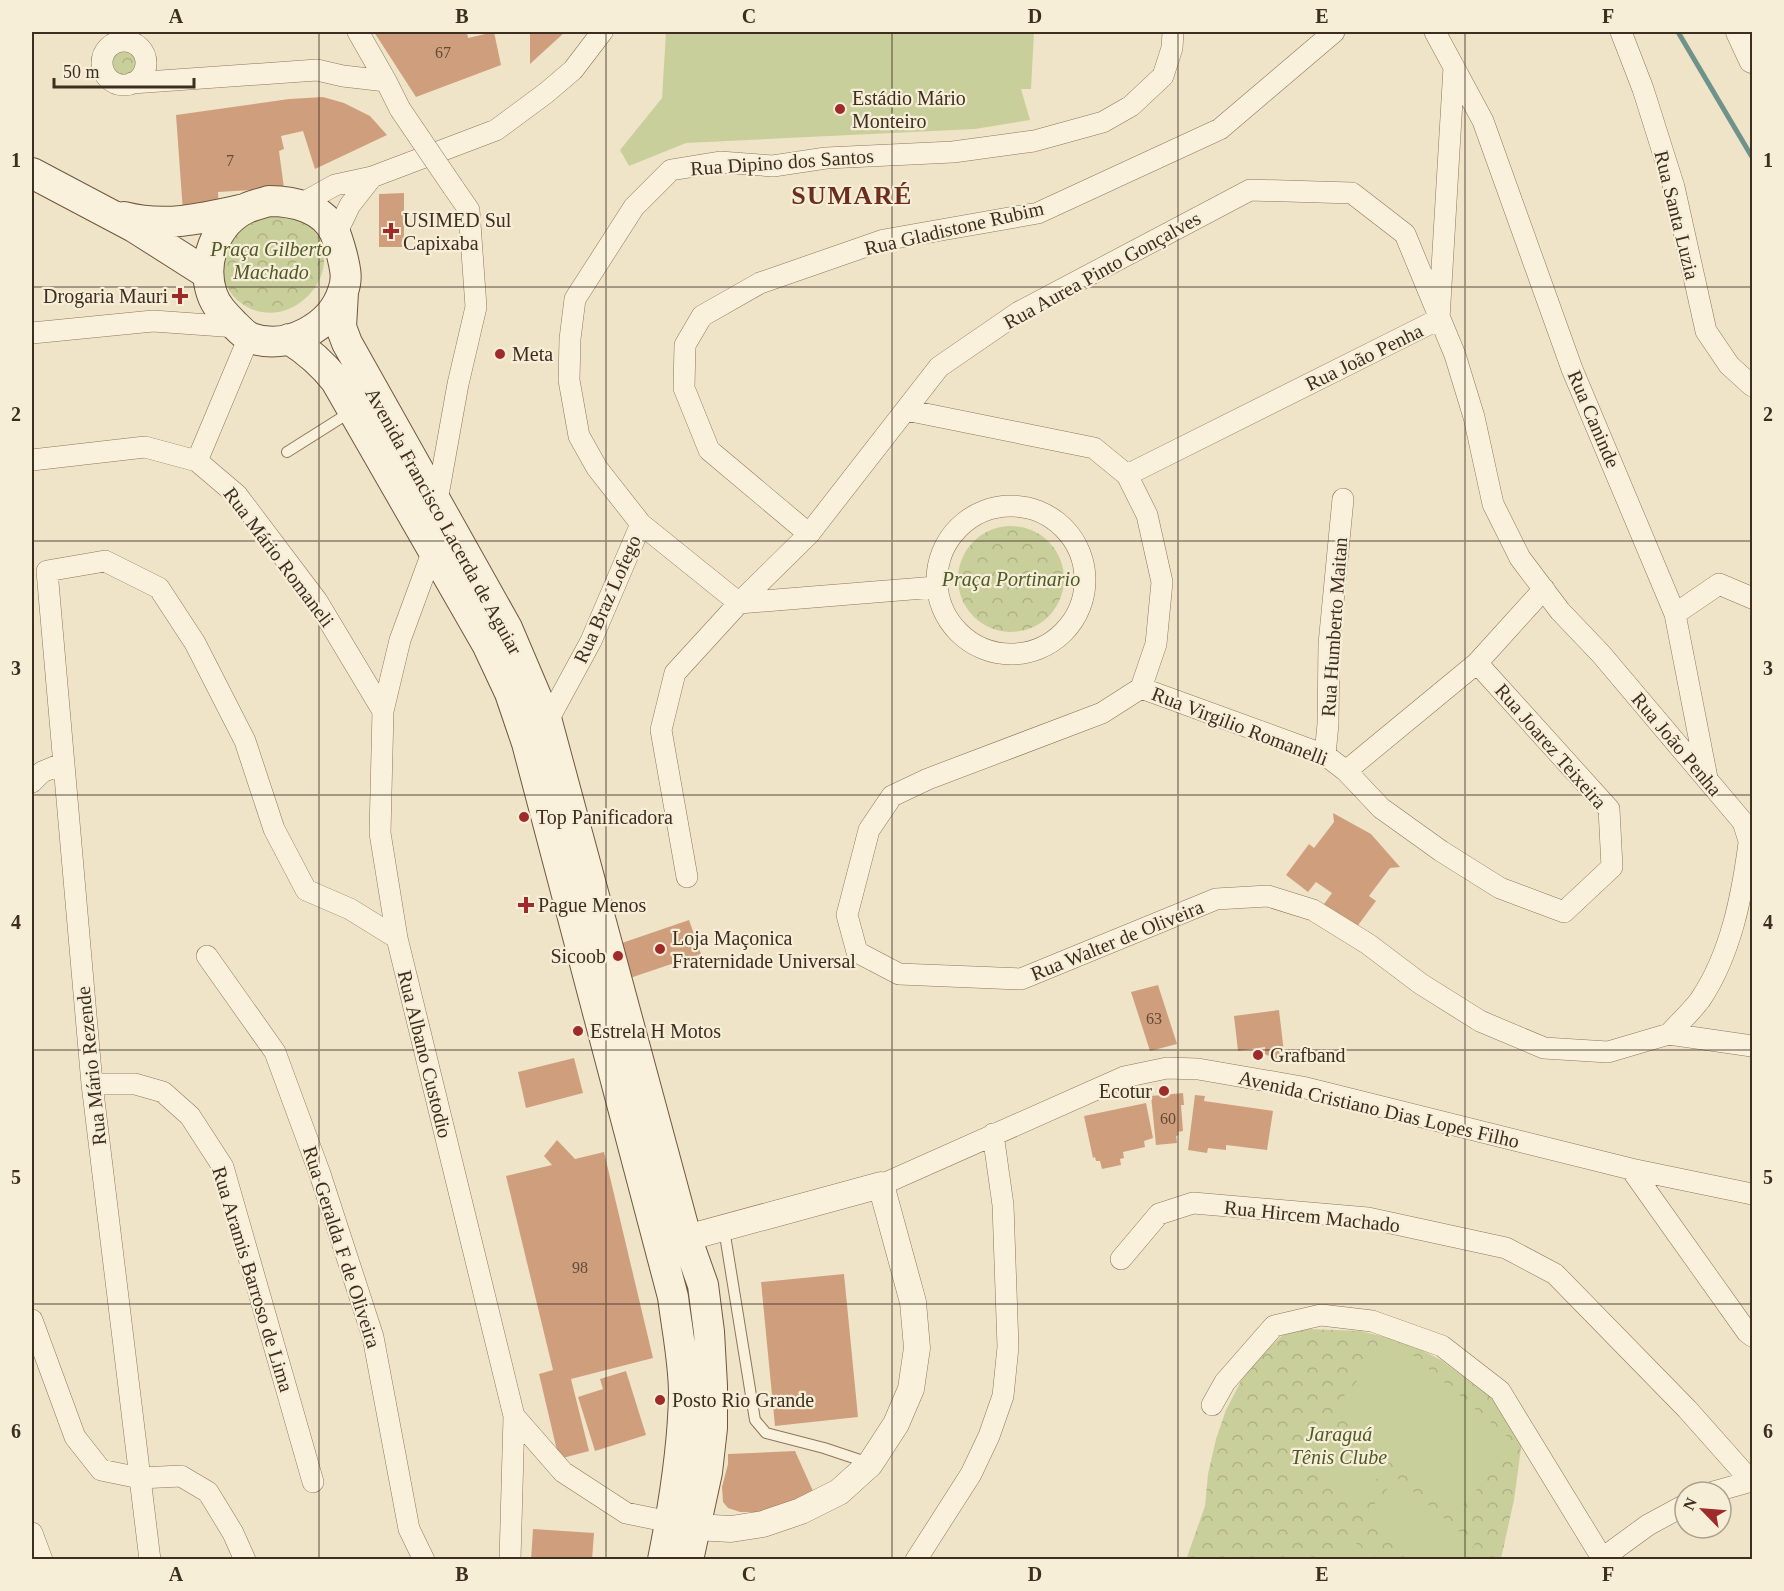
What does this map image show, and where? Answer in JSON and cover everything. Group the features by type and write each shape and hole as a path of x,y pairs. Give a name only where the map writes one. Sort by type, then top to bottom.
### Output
{"main road":[{"path":"32,173 107,212 210,283"},
{"path":"107,212 143,222 176,222 245,209 269,201 282,201 301,204 317,213 332,226 347,273 343,292 330,315 306,333 270,342 243,332 221,310 210,283 209,259 214,241 225,225 245,209"},
{"name":"Avenida Francisco Lacerda de Aguiar","path":"343,292 341,327 347,343 507,628 547,722 672,1242"},
{"name":"Avenida Francisco Lacerda de Aguiar","path":"289,339 305,348 322,363 336,381 487,644 510,693 527,743 672,1242"},
{"path":"672,1242 673,1297 684,1392 681,1446 683,1524 688,1560"},
{"path":"663,1560 683,1524"}],"street":[{"path":"358,32 400,109 469,210 476,307 458,384 437,501"},
{"name":"Rua Dipino dos Santos","path":"641,524 597,468 579,436 569,380 570,339 575,299 634,207 671,170 720,162 773,166 826,158 954,152 1046,138 1103,122 1131,106 1163,76 1172,48 1173,32"},
{"name":"Rua Gladistone Rubim","path":"809,534 709,450 684,388 685,345 702,316 760,283 884,240 1038,213 1220,129 1334,32"},
{"name":"Rua Caninde","path":"1435,32 1483,121 1572,369 1675,614 1707,780"},
{"name":"Rua Santa Luzia","path":"1621,32 1643,89 1674,187 1706,331 1729,365 1752,386"},
{"path":"1739,32 1752,60"},
{"path":"301,204 335,184 372,177 496,130 573,70 599,34"},
{"path":"132,83 145,71 145,54 136,44 116,38 103,57 105,74 120,84 317,70 343,76 386,81"},
{"name":"Rua João Penha","path":"1127,475 1439,320 1454,66"},
{"path":"336,234 350,205 372,177"},
{"name":"Rua Aurea Pinto Gonçalves","path":"687,878 661,730 675,673 739,603 809,534 939,368 1019,312 1250,190 1352,193 1405,234 1455,355 1474,417 1493,504"},
{"path":"32,333 153,321 191,310 210,283"},
{"path":"153,321 243,332 198,461"},
{"path":"906,410 1094,448 1127,475 1147,515 1162,582 1156,644 1141,688"},
{"name":"Rua Mário Romaneli","path":"32,460 146,447 198,461 237,495 318,601 382,711"},
{"name":"Rua Humberto Maitan","path":"1325,755 1328,724 1329,644 1343,499"},
{"name":"Rua João Penha","path":"1493,504 1520,558 1560,611 1601,654 1743,822 1750,846"},
{"path":"1010,505 1041,512 1056,520 1072,538 1083,560 1085,585 1079,609 1066,630 1047,645 1024,654 999,654 976,646 957,632 943,611 936,587 938,563 948,540 964,522 985,509 1010,505"},
{"name":"Rua Braz Lofego","path":"547,722 591,641 641,524 739,603"},
{"name":"Rua Albano Custodio","path":"433,550 400,640 382,711 380,833 397,938 514,1416 510,1560"},
{"name":"Rua Mário Rezende","path":"150,1560 92,1084 46,571 105,561 159,588 195,643 245,741 274,829 306,890 350,909 397,938"},
{"path":"1675,614 1719,584 1752,598"},
{"path":"739,603 936,587"},
{"name":"Rua Virgilio Romanelli","path":"1141,688 1325,755 1346,771 1477,663 1544,589"},
{"name":"Rua Joarez Teixeira","path":"1346,771 1381,808 1442,852 1500,888 1564,912 1612,867 1609,809 1477,663"},
{"name":"Rua Walter de Oliveira","path":"1141,688 1102,713 928,778 892,796 869,830 847,915 857,952 899,974 1021,980 1216,899 1268,896 1313,910 1368,944 1421,984 1480,1021 1544,1048 1608,1052 1669,1035 1752,1046"},
{"path":"32,782 42,772 63,763"},
{"path":"1669,1035 1700,999 1723,957 1743,889 1750,846"},
{"name":"Rua Geralda F de Oliveira","path":"207,956 275,1052 320,1174 373,1337 409,1529 424,1560"},
{"name":"Avenida Cristiano Dias Lopes Filho","path":"880,1185 1124,1077 1167,1068 1198,1069 1302,1087 1631,1169 1752,1194"},
{"name":"Rua Aramis Barroso de Lima","path":"92,1084 135,1084 164,1092 190,1116 223,1167 314,1482"},
{"path":"916,1560 971,1474 989,1436 1003,1396 1008,1347 1003,1205 993,1134"},
{"path":"1631,1169 1752,1336"},
{"path":"514,1416 563,1472 626,1513 683,1524 731,1529 763,1524 801,1511 839,1492 870,1464 896,1424 911,1389 917,1348 914,1302 880,1185 672,1242"},
{"name":"Rua Hircem Machado","path":"1121,1259 1159,1214 1193,1203 1368,1218 1506,1248 1555,1274 1687,1409 1751,1481"},
{"path":"1212,1405 1225,1382 1274,1326 1321,1315 1372,1321 1442,1346 1500,1391 1601,1559 1648,1525 1673,1511"},
{"path":"32,1320 75,1437 101,1470 140,1478 180,1476 208,1492 233,1533 244,1560"},
{"path":"1733,1486 1751,1481"},
{"path":"32,1533 42,1560"}],"lane":[{"path":"287,452 352,411"},
{"path":"724,1229 755,1420 766,1433 824,1448 870,1464"}],"green space":[{"name":"Estádio Mário Monteiro","path":"666,32 1034,32 1031,89 1021,89 1030,120 975,129 686,143 629,166 620,150 662,98"},
{"path":"124,47 134,51 138,61 134,71 124,75 114,71 110,61 114,51"},
{"name":"Praça Gilberto Machado","path":"288,211 311,227 322,244 324,263 319,281 308,296 293,307 275,312 256,311 237,300 224,281 220,264 224,245 237,222"},
{"name":"Praça Portinario","path":"1011,526 1031,530 1049,541 1060,559 1064,579 1060,599 1049,617 1031,628 1011,632 991,628 973,617 962,599 958,579 962,559 973,541 991,530"},
{"name":"Jaraguá Tênis Clube","path":"1309,1329 1360,1331 1406,1342 1441,1360 1490,1397 1507,1416 1522,1441 1514,1500 1501,1559 1186,1560 1205,1506 1208,1474 1216,1439 1226,1410 1243,1377 1262,1354 1283,1335"},
{"path":"1394,1339 1516,1444 1460,1509 1337,1404"},
{"path":"1322,1417 1385,1469 1354,1506 1291,1454"},
{"path":"1397,1478 1475,1545 1462,1559 1420,1559 1366,1514"},
{"path":"1347,1536 1376,1559 1328,1559"}],"building":[{"path":"374,32 467,32 468,38 494,32 501,65 416,97"},
{"path":"530,32 565,32 530,64"},
{"path":"323,97 344,103 370,116 387,135 315,169 303,131 281,136 284,149 279,151 284,188 218,192 219,209 183,212 176,115 289,99"},
{"name":"USIMED Sul Capixaba","path":"404,193 404,247 379,247 379,194"},
{"path":"1333,813 1371,834 1400,867 1390,868 1369,896 1376,901 1356,928 1324,904 1332,893 1316,882 1308,892 1286,875 1309,844 1314,848 1334,822"},
{"name":"Loja Maçonica Fraternidade Universal","path":"689,920 701,954 630,978 619,944"},
{"path":"1158,985 1177,1044 1150,1051 1131,992"},
{"path":"1279,1010 1284,1052 1275,1060 1265,1054 1265,1047 1238,1051 1234,1016"},
{"path":"574,1058 583,1093 526,1108 518,1072"},
{"path":"1183,1093 1184,1105 1181,1105 1183,1131 1178,1132 1179,1135 1176,1136 1177,1143 1156,1145 1151,1096"},
{"path":"1195,1095 1205,1096 1204,1101 1273,1111 1267,1150 1226,1145 1226,1150 1208,1148 1207,1153 1188,1150"},
{"path":"1146,1103 1153,1138 1144,1141 1145,1147 1123,1152 1124,1158 1120,1159 1121,1165 1102,1169 1100,1161 1093,1158 1084,1116"},
{"path":"557,1140 575,1159 604,1152 653,1358 571,1379 589,1451 559,1459 539,1374 553,1370 506,1176 552,1165 544,1156"},
{"path":"844,1274 858,1417 775,1426 761,1282"},
{"path":"626,1371 646,1435 595,1451 578,1397 603,1389 600,1379"},
{"path":"795,1451 813,1491 794,1502 758,1512 740,1512 728,1508 723,1502 722,1487 728,1454"},
{"path":"533,1529 594,1533 592,1560 531,1560"}],"waterway":[{"path":"1678,32 1752,157"}],"place":[{"name":"Estádio Mário Monteiro","path":"840,109"},
{"name":"USIMED Sul Capixaba","path":"391,231"},
{"name":"Drogaria Mauri","path":"180,296"},
{"name":"Meta","path":"500,354"},
{"name":"Top Panificadora","path":"524,817"},
{"name":"Pague Menos","path":"526,905"},
{"name":"Loja Maçonica Fraternidade Universal","path":"660,949"},
{"name":"Sicoob","path":"618,956"},
{"name":"Estrela H Motos","path":"578,1031"},
{"name":"Grafband","path":"1258,1055"},
{"name":"Ecotur","path":"1164,1091"},
{"name":"Posto Rio Grande","path":"660,1400"}],"district":[{"name":"SUMARÉ","path":"852,195"}]}
